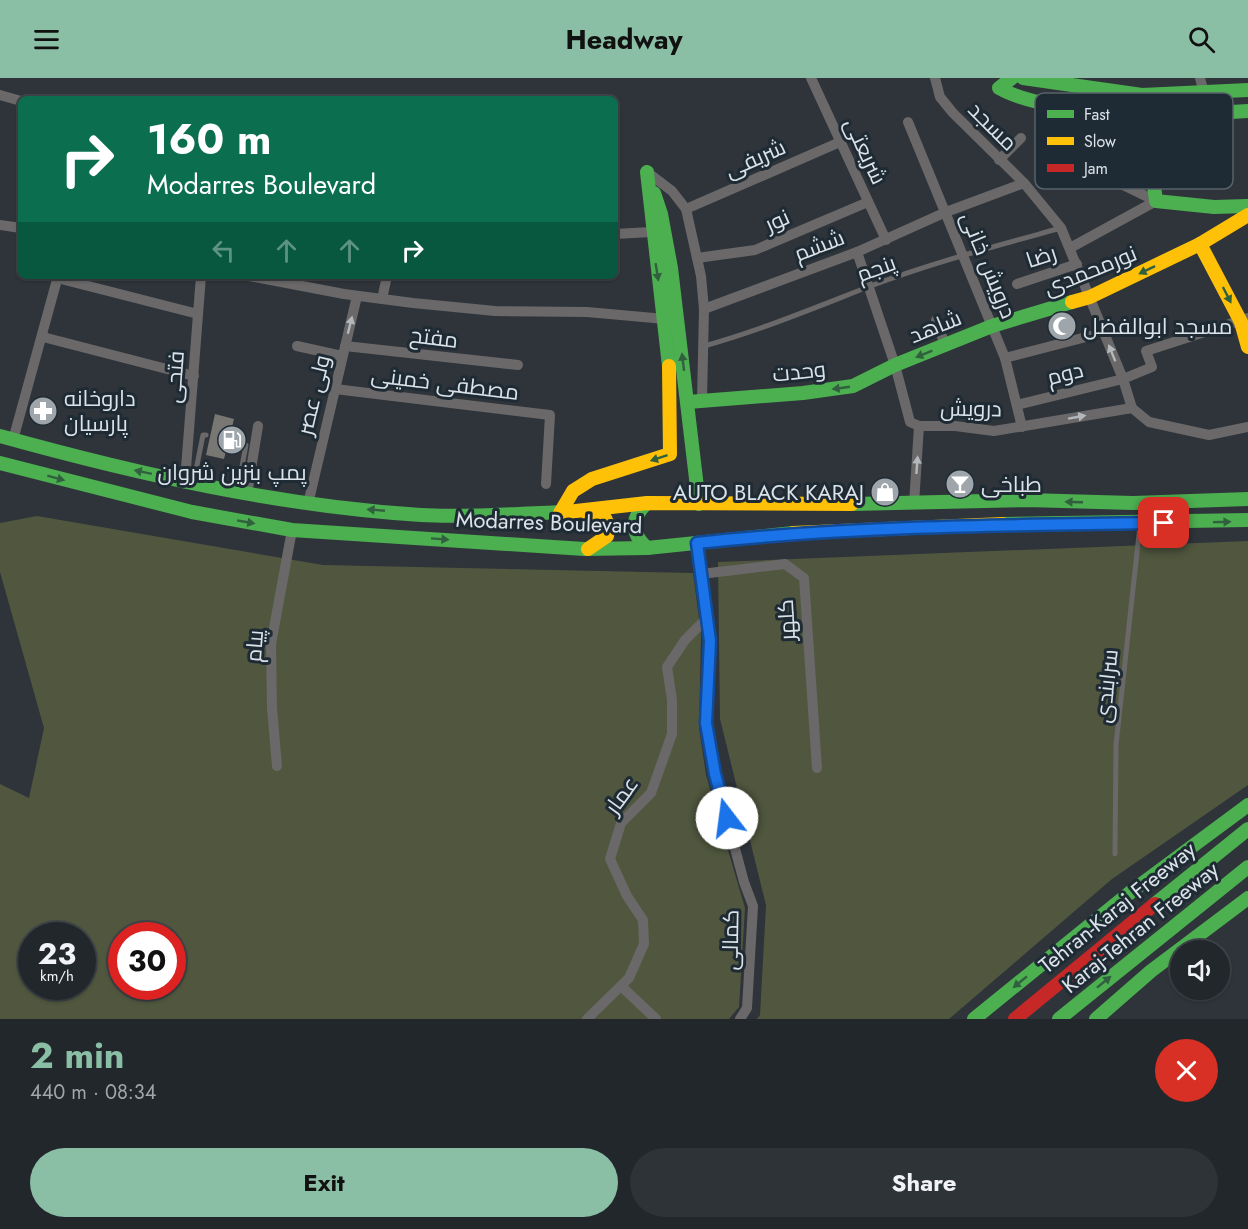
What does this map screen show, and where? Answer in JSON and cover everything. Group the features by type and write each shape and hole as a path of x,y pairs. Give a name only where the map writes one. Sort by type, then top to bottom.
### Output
{"main road":[{"path":"1012,78 999,88 1013,97 1035,101"},
{"path":"1023,78 1117,85 1137,93"},
{"path":"1204,93 1248,90"},
{"path":"1233,111 1248,111"},
{"path":"560,513 573,491 592,479 670,454 673,419 665,319 651,232 646,172"},
{"path":"646,172 661,214 695,401 699,504"},
{"path":"1155,189 1156,201 1214,207 1248,206"},
{"name":"نورمحمدی","path":"992,326 1090,297 1200,244 1248,215"},
{"path":"1200,244 1244,320 1248,347"},
{"name":"شاهد","path":"895,366 992,326"},
{"name":"وحدت","path":"695,401 802,393 853,386 895,366"},
{"name":"Modarres Boulevard","path":"7,438 86,460 242,493 308,504 423,514 560,513 647,503 914,504 1027,500 1133,503"},
{"name":"Modarres Boulevard","path":"0,463 192,512 292,530 588,549 647,548 792,533 1024,524 1248,520"},
{"path":"1133,503 1248,487"},
{"path":"1133,503 1248,499"},
{"path":"647,503 638,511 632,523 633,535 647,548"},
{"path":"580,512 598,514 605,518 609,527 607,536 588,549"},
{"path":"974,1019 1132,891 1248,805"},
{"name":"Tehran-Karaj Freeway","path":"1015,1019 1248,829"},
{"name":"Karaj-Tehran Freeway","path":"1059,1019 1248,867"},
{"path":"1096,1019 1151,971 1248,898"},
{"path":"1206,940 1248,909"},
{"path":"1108,1019 1170,967"}],"street":[{"name":"شریعتی","path":"811,78 886,240"},
{"name":"مسجد","path":"935,78 940,97 999,160 1024,183 1060,228 1077,264 1123,379 1132,408"},
{"path":"1200,78 1204,93"},
{"path":"0,95 18,100"},
{"name":"درویش خانی","path":"908,122 1005,358 1022,427"},
{"path":"999,160 1021,138"},
{"name":"شریفی","path":"686,209 840,142"},
{"path":"646,172 672,191 686,209 697,258 704,309 705,346 695,401"},
{"name":"ششم","path":"704,309 857,252 946,212 1024,183"},
{"path":"1131,189 1156,201"},
{"path":"1070,248 1156,201"},
{"name":"نور","path":"697,258 755,250 868,202"},
{"path":"0,225 18,228"},
{"path":"618,234 651,232"},
{"path":"857,252 895,366 910,422 920,426 914,504"},
{"name":"رضا","path":"1017,284 1077,264"},
{"path":"7,438 43,337 58,279"},
{"path":"66,279 198,314"},
{"name":"فتحی","path":"189,482 201,279"},
{"path":"266,279 357,296 495,311 587,312 665,319"},
{"path":"382,299 386,279"},
{"name":"ولی عصر","path":"308,504 357,296"},
{"path":"936,320 945,345"},
{"name":"دوم","path":"1017,405 1123,379 1152,367 1146,351 1244,320"},
{"path":"1005,358 1090,336"},
{"path":"43,337 194,376"},
{"name":"مفتح","path":"297,346 518,365"},
{"name":"مصطفی خمینی","path":"335,389 550,416 546,484"},
{"path":"1132,408 1149,422 1209,435 1248,427"},
{"name":"درویش","path":"920,426 955,426 994,431 1132,408"},
{"path":"242,493 258,426"},
{"name":"پیام","path":"277,766 272,708 271,644 292,530"},
{"name":"کمالی","path":"697,543 710,641 706,723 715,774 753,906 747,1008 740,1019"},
{"name":"کلهر","path":"701,574 785,564 804,578 817,768"},
{"name":"عمار","path":"587,1019 629,978 644,944 643,920 627,896 610,860 621,823 651,793 672,734 672,700 667,667 685,640 707,618"},
{"path":"621,986 656,1019"}],"lane":[{"name":"پنجم","path":"705,346 747,334 868,287 964,255 1060,228"},
{"path":"189,482 203,435 206,435"},
{"path":"233,442 246,445 242,493"},
{"name":"سرابندی","path":"1115,854 1116,745 1140,523"}],"green space":[{"path":"37,516 323,565 693,573 701,634 699,728 706,775 745,908 739,1007 729,1019 0,1019 0,784 29,798 44,728 0,572 0,523"},
{"path":"1248,541 1248,785 1112,879 949,1019 757,1019 760,1015 766,905 720,719 718,562"}],"building":[{"path":"215,414 234,419 224,459 206,455"}],"traffic: fast":[{"path":"1012,78 999,88 1035,101"},
{"path":"1023,78 1128,93"},
{"path":"1184,93 1248,90"},
{"path":"1233,112 1248,111"},
{"path":"647,172 669,366"},
{"path":"1154,189 1156,201 1214,207 1248,206"},
{"path":"654,193 661,214 671,268 699,504"},
{"path":"688,402 803,393 853,386 895,365 992,326 1072,302"},
{"path":"0,436 156,475 314,504 367,511 439,516 567,512"},
{"path":"0,463 192,512 292,530 584,549 647,548 793,533"},
{"path":"852,504 1027,500 1133,503 1248,499"},
{"path":"647,503 635,520 635,531 647,548"},
{"path":"1003,524 1248,520"},
{"path":"974,1019 1132,891 1248,805"},
{"path":"1155,904 1248,829"},
{"path":"1059,1019 1248,867"},
{"path":"1096,1019 1151,971 1248,898"}],"traffic: slow":[{"path":"1072,302 1090,297 1200,244 1248,215"},
{"path":"1200,244 1241,322 1248,347"},
{"path":"560,513 573,491 592,479 670,454 669,366"},
{"path":"567,512 647,503 852,504"},
{"path":"587,513 605,518 609,527 607,536 588,549"},
{"path":"793,533 1003,524"}],"traffic: jam":[{"path":"1015,1019 1155,904"}],"place":[{"name":"مسجد ابوالفضل","path":"1062,326"},
{"name":"داروخانه پارسیان","path":"43,411"},
{"name":"پمپ بنزین شروان","path":"232,440"},
{"name":"طباخی","path":"960,484"},
{"name":"AUTO BLACK KARAJ","path":"885,492"}],"route":[{"path":"727,818 715,774 706,723 710,641 697,543 792,533 1047,523 1164,523"}]}
